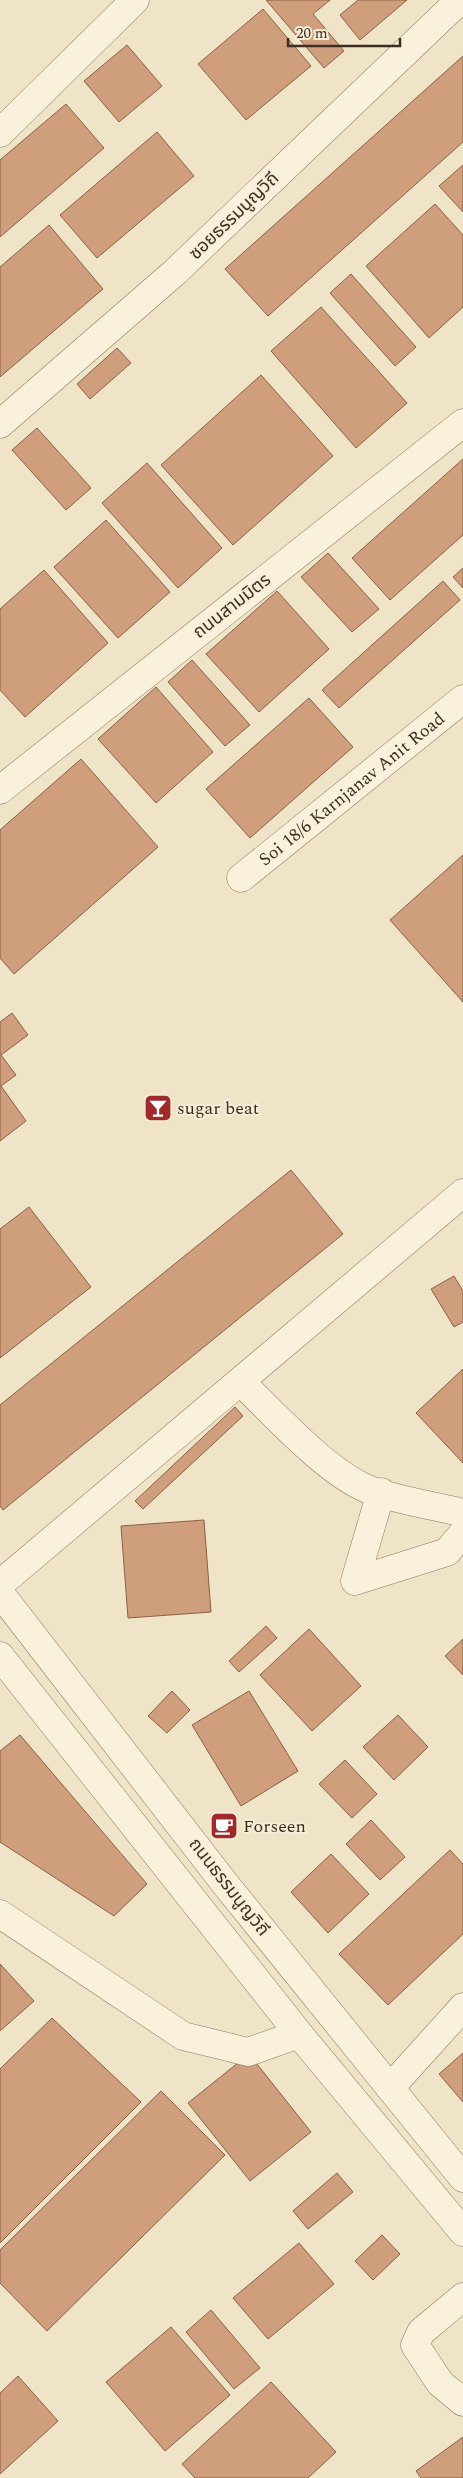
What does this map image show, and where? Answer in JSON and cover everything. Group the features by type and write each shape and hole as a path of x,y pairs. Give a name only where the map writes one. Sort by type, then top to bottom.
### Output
{"street":[{"path":"0,134 136,0"},
{"name":"ซอยธรรมนูญวิถี","path":"0,424 174,273 460,0"},
{"name":"ถนนสามมิตร","path":"0,790 463,423"},
{"name":"Soi 18/6 Karnjanav Anit Road","path":"241,878 463,699"},
{"path":"0,1584 463,1193"},
{"path":"241,1382 308,1448 344,1475 369,1490 463,1513"},
{"path":"381,1492 355,1581 447,1552 463,1533"},
{"name":"ถนนธรรมนูญวิถี","path":"0,1592 226,1885 463,2178"},
{"name":"ถนนธรรมนูญวิถี","path":"0,1656 298,2034 463,2232"},
{"path":"0,1914 183,2036 248,2052 298,2034"},
{"path":"390,2088 463,2007"},
{"path":"463,2297 421,2332 415,2345 440,2382 463,2402"}],"building":[{"path":"266,0 330,0 313,14 344,51 324,68"},
{"path":"358,0 407,0 360,40 340,15"},
{"path":"263,9 311,66 246,120 198,64"},
{"path":"127,45 162,86 119,122 84,81"},
{"path":"463,56 463,142 268,316 225,269"},
{"path":"66,104 104,148 0,237 0,160"},
{"path":"157,132 194,176 97,258 60,215"},
{"path":"463,165 463,212 439,186"},
{"path":"435,204 463,235 463,307 429,338 366,266"},
{"path":"49,225 103,289 0,377 0,267"},
{"path":"351,274 416,347 395,366 330,293"},
{"path":"321,307 407,403 356,448 271,351"},
{"path":"117,348 131,363 90,399 77,384"},
{"path":"261,375 333,456 233,545 161,465"},
{"path":"37,428 91,488 66,510 12,450"},
{"path":"463,459 463,535 390,600 352,558"},
{"path":"147,463 222,548 178,588 102,503"},
{"path":"106,520 170,592 118,638 54,567"},
{"path":"328,553 379,609 352,632 301,577"},
{"path":"463,568 463,588 453,577"},
{"path":"44,570 108,643 25,717 0,690 0,609"},
{"path":"443,581 460,600 339,708 322,690"},
{"path":"277,591 329,649 259,712 206,654"},
{"path":"192,660 250,725 225,746 168,682"},
{"path":"156,687 213,752 156,803 98,739"},
{"path":"309,698 353,747 250,838 206,789"},
{"path":"81,759 158,847 14,974 0,958 0,830"},
{"path":"463,855 463,1002 390,920"},
{"path":"12,1013 28,1035 1,1055 16,1075 1,1086 26,1121 0,1141 0,1022"},
{"path":"291,1170 343,1234 3,1510 0,1506 0,1405"},
{"path":"29,1207 91,1287 0,1358 0,1229"},
{"path":"454,1276 463,1291 463,1322 454,1327 431,1289"},
{"path":"463,1369 463,1463 416,1413"},
{"path":"235,1407 243,1416 143,1509 135,1501"},
{"path":"204,1520 211,1612 128,1618 121,1526"},
{"path":"266,1626 277,1638 239,1672 229,1661"},
{"path":"309,1629 361,1686 312,1731 260,1675"},
{"path":"463,1639 463,1675 445,1656"},
{"path":"172,1691 190,1710 167,1733 148,1716"},
{"path":"249,1691 298,1771 241,1806 192,1725"},
{"path":"398,1715 428,1747 394,1780 363,1747"},
{"path":"20,1735 147,1884 114,1916 0,1842 0,1751"},
{"path":"345,1760 377,1794 352,1818 319,1784"},
{"path":"371,1820 405,1857 380,1880 346,1844"},
{"path":"450,1850 463,1864 463,1934 388,2005 339,1954"},
{"path":"331,1854 369,1894 328,1933 291,1892"},
{"path":"0,1964 34,2001 0,2031"},
{"path":"52,2018 141,2102 0,2243 0,2069"},
{"path":"463,2053 463,2102 439,2074"},
{"path":"249,2054 311,2132 250,2181 188,2103"},
{"path":"161,2091 225,2155 47,2331 0,2283 0,2250"},
{"path":"337,2173 353,2192 308,2229 293,2211"},
{"path":"382,2235 400,2254 373,2280 355,2261"},
{"path":"299,2243 334,2284 268,2339 233,2298"},
{"path":"211,2310 260,2368 234,2389 186,2332"},
{"path":"171,2327 230,2395 165,2451 106,2382"},
{"path":"18,2376 58,2421 0,2474 0,2393"},
{"path":"271,2382 336,2452 308,2478 195,2478 182,2464"},
{"path":"463,2437 463,2478 421,2478 416,2471"}],"place":[{"name":"sugar beat","path":"158,1108"},
{"name":"Forseen","path":"224,1826"}]}
